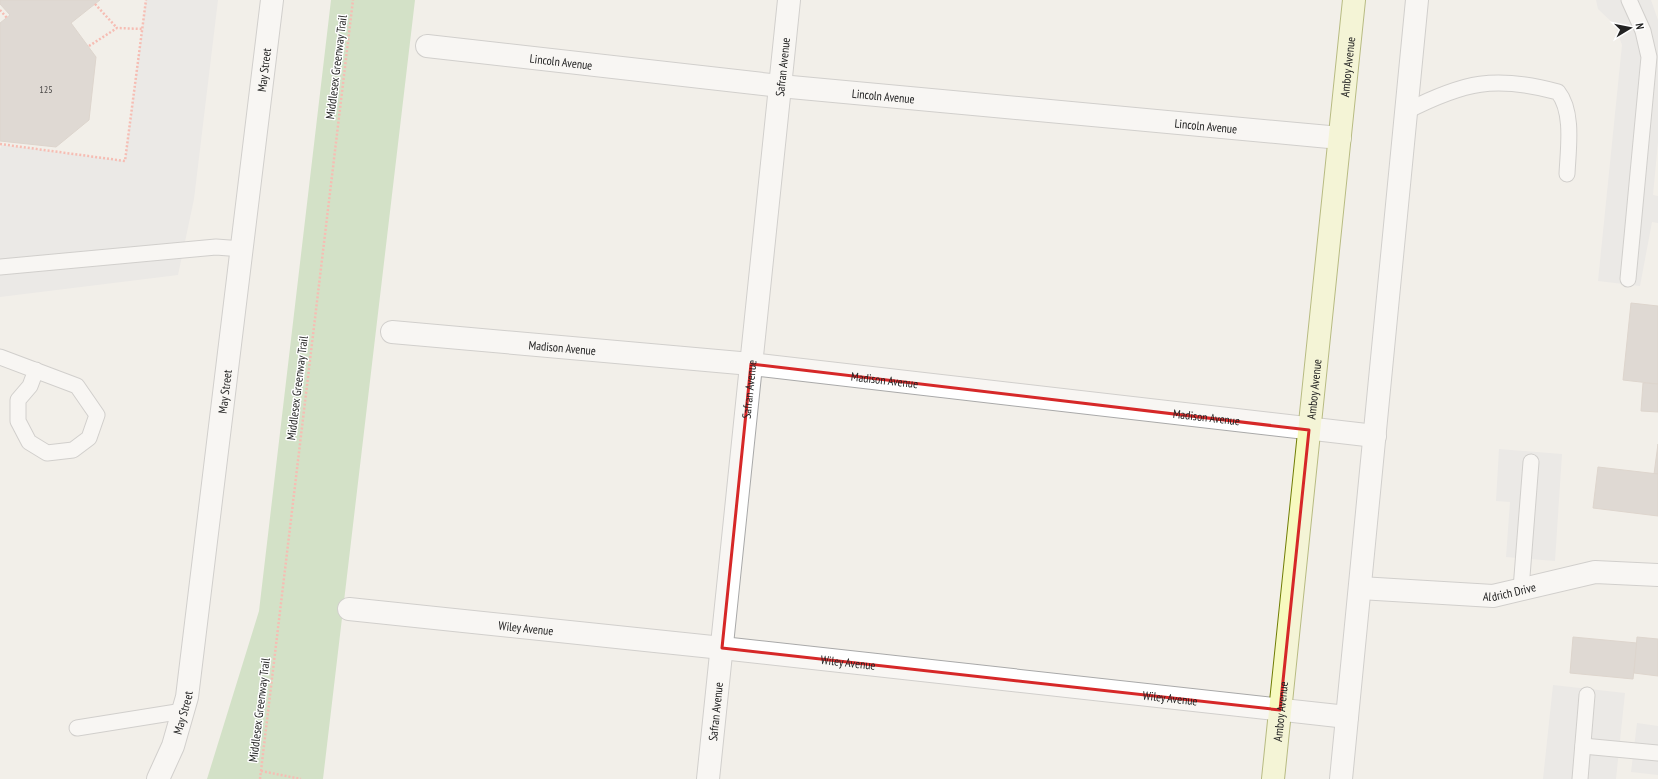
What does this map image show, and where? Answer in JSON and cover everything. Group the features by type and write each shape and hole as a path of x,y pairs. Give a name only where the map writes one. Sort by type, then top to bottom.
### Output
{"street":[{"name":"May Street","path":"158,779 173,746 187,697 272,0"},
{"name":"Safran Avenue","path":"708,779 789,0"},
{"name":"Amboy Avenue","path":"1273,779 1354,0"},
{"path":"1341,779 1418,0"},
{"name":"Lincoln Avenue","path":"427,46 780,86 1340,138"},
{"name":"Madison Avenue","path":"392,332 751,364 1309,430 1375,436"},
{"name":"Aldrich Drive","path":"1360,588 1493,596 1595,572 1658,575"},
{"name":"Wiley Avenue","path":"349,609 722,648 1347,717"}],"lane":[{"path":"1628,279 1649,57 1643,31 1629,0"},
{"path":"1406,111 1436,96 1474,84 1502,81 1531,85 1558,92 1565,106 1569,135 1567,174"},
{"path":"0,268 216,247 242,249"},
{"path":"0,357 36,370 77,386 97,415 89,438 73,450 47,453 29,442 18,421 18,400 30,386 36,370"},
{"path":"1521,589 1531,462"},
{"path":"1580,779 1587,695"},
{"path":"77,728 183,710"},
{"path":"1583,746 1658,753"}],"path":[{"path":"0,144 125,161 146,0"},
{"name":"Middlesex Greenway Trail","path":"260,779 353,0"},
{"path":"95,4 117,28"},
{"path":"0,10 7,18"},
{"path":"89,46 117,28 143,29"},
{"path":"261,771 301,779"}],"highlighted area":[{"path":"751,364 1309,430 1280,710 722,648"}],"green space":[{"path":"331,0 415,0 323,779 207,779 259,611"}],"shaded area":[{"path":"146,0 218,0 194,199 178,275 0,297 0,149 2,145 125,161"},
{"path":"1596,0 1651,0 1658,20 1658,142 1653,195 1658,196 1658,223 1652,222 1640,286 1598,281 1622,45 1615,25 1598,9"},
{"path":"1499,449 1562,454 1555,561 1506,557 1510,502 1496,501"},
{"path":"1553,685 1625,693 1616,779 1543,779"},
{"path":"1637,723 1658,726 1658,775 1631,772"}],"building":[{"path":"0,0 100,0 71,23 96,57 89,120 56,147 0,141 0,23 10,15 0,4"},
{"path":"1631,303 1658,306 1658,384 1623,380"},
{"path":"1643,383 1658,384 1658,412 1641,411"},
{"path":"1658,444 1658,474 1654,474"},
{"path":"1598,467 1658,474 1658,516 1593,508"},
{"path":"1573,637 1637,643 1633,679 1570,673"},
{"path":"1637,637 1658,639 1658,676 1634,673"}]}
